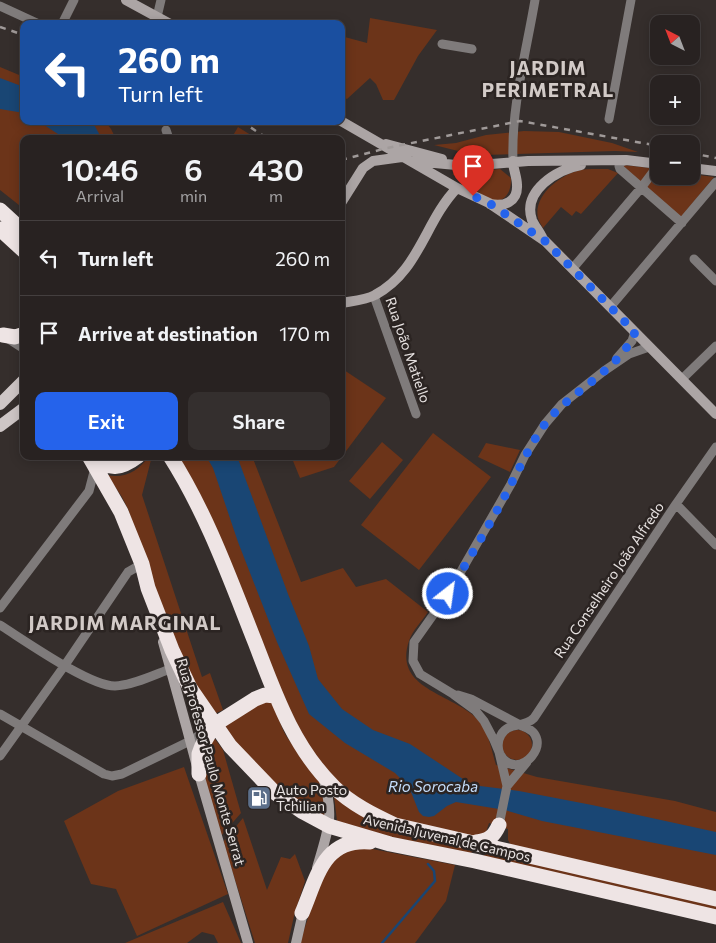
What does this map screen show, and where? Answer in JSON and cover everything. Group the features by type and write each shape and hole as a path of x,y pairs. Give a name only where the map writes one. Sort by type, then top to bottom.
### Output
{"highway":[{"path":"0,210 20,228"},
{"path":"0,229 20,246"},
{"path":"1,334 15,337 20,335"},
{"path":"94,464 102,464 112,468 133,460"},
{"name":"Avenida Juvenal de Campos","path":"173,460 217,543 276,696 294,736 306,755 333,787 367,811 395,825 716,899"},
{"name":"Avenida Juvenal de Campos","path":"94,464 121,512 142,564 148,588 190,688 230,746 274,792 303,812 329,826 390,844 607,890 716,916"},
{"path":"198,774 199,754 214,725 255,699 265,695 276,696"},
{"path":"473,843 484,842 492,838 499,825"},
{"path":"499,825 501,840 511,851"},
{"path":"302,913 324,862 332,852 350,842 390,844"},
{"path":"461,859 478,856 494,847"}],"main road":[{"path":"126,0 163,20"},
{"path":"345,123 457,188 489,203 545,241 716,414"},
{"path":"377,142 467,166"},
{"path":"345,196 362,168 373,162 380,154 377,142"},
{"path":"373,162 406,158 467,166 513,161 626,160 650,163"},
{"path":"545,241 532,220 530,205 538,188 554,174 569,167 606,160"},
{"path":"489,203 502,205 508,202 516,192 517,184 513,161"},
{"path":"700,169 716,171"},
{"path":"345,302 374,296 404,273 447,198 457,188"},
{"path":"0,404 20,384"},
{"path":"0,426 20,411"},
{"name":"Rua Professor Paulo Monte Serrat","path":"148,588 198,774 248,943"},
{"path":"296,943 302,913 329,826 330,798 322,774"}],"street":[{"path":"64,20 74,0"},
{"path":"157,17 161,0"},
{"path":"513,161 512,143 516,113 535,0"},
{"path":"609,119 631,0"},
{"path":"0,6 30,20"},
{"path":"442,44 472,49"},
{"path":"626,160 620,162 620,169 682,224"},
{"path":"573,268 650,176"},
{"path":"611,306 716,182"},
{"path":"694,259 713,273 716,280"},
{"name":"Rua João Matiello","path":"374,296 416,414"},
{"path":"527,762 514,764 508,762 499,752 482,718 453,694 420,674 413,661 414,642 448,594 511,484 524,455 545,424 562,404 604,370 628,346 635,332"},
{"path":"1,334 20,346"},
{"path":"682,379 716,346"},
{"path":"604,370 630,354 649,347"},
{"name":"Rua Conselheiro João Alfredo","path":"522,726 534,718 716,447"},
{"path":"0,608 4,595 89,491 94,464"},
{"path":"676,504 716,545"},
{"path":"0,756 128,572 142,564"},
{"path":"0,625 65,665 103,685 117,686 170,669"},
{"path":"453,694 471,699 531,730 537,742 534,754 507,786"},
{"path":"0,714 104,774 112,776 122,774 190,741 214,725"},
{"path":"494,847 507,786 499,752 499,740 501,734 512,726 522,726"}],"shaded area":[{"path":"370,18 437,30 418,56 394,100 383,100 376,84 370,78 347,99 345,98 345,37 367,43"},
{"path":"0,67 20,75 20,125 108,125 111,129 114,135 20,135 20,206 0,190"},
{"path":"238,127 251,135 233,135"},
{"path":"524,131 559,132 612,143 638,152 483,155 434,145 456,143 486,135"},
{"path":"623,165 650,168 650,185 700,185 700,175 714,177 681,217"},
{"path":"500,169 511,178 511,182 507,195 497,201 484,196 452,174"},
{"path":"608,169 618,173 581,214 576,211 572,216 561,207 543,228 538,218 539,202 549,188 555,182 570,174 582,170"},
{"path":"345,371 386,398 345,452"},
{"path":"433,433 491,477 419,570 361,525"},
{"path":"382,442 403,460 370,499 349,481"},
{"path":"486,443 520,450 510,472 478,457"},
{"path":"151,460 142,495 202,677 210,673 223,710 214,714 198,694 152,583 128,509 107,475 119,476 131,473 145,461"},
{"path":"179,460 254,460 301,582 343,568 356,587 386,579 428,612 410,637 406,658 410,671 418,681 430,690 470,713 480,722 488,737 496,765 537,777 675,801 716,812 716,894 511,845 508,840 508,829 489,823 486,832 479,837 393,819 349,796 304,741"},
{"path":"293,460 339,460 334,467 300,478"},
{"path":"260,701 273,703 282,728 288,738 315,772 323,792 326,816 311,809 268,779 233,740 225,726"},
{"path":"517,730 528,734 532,745 528,756 517,760 506,756 502,745 506,734"},
{"path":"211,739 215,739 223,750 241,813 221,836 209,800 204,775 206,751"},
{"path":"184,767 228,894 137,936 116,889 91,884 64,821 118,791"},
{"path":"334,796 475,851 468,854 461,853 362,830 337,821"},
{"path":"243,818 267,890 281,857 290,859 295,854 305,881 288,943 255,943 223,842"},
{"path":"362,847 455,865 446,901 415,943 300,943 324,873 334,859 351,850"},
{"path":"488,853 716,904 716,912 483,856"},
{"path":"223,902 241,943 218,943 214,935 202,932 187,943 125,943"}],"water":[{"path":"0,78 20,86 20,112 0,109"},
{"path":"44,125 94,125 100,135 59,135"},
{"name":"Rio Sorocaba","path":"208,460 238,460 309,646 318,679 342,709 373,730 410,744 472,785 519,791 592,805 716,832 716,855 542,821 505,810 456,802 434,816 423,816 419,812 409,787 395,773 345,743 309,714 277,642 238,542 213,468"}],"waterway":[{"path":"382,943 435,881 434,871 428,864"}],"railway":[{"path":"0,27 20,34"},
{"path":"345,159 387,148 520,121 650,144"},
{"path":"247,125 262,135"},
{"path":"700,155 716,158"}],"place":[{"name":"Auto Posto Tchilian","path":"259,798"}],"district":[{"name":"JARDIM PERIMETRAL","path":"548,79"},
{"name":"JARDIM MARGINAL","path":"125,623"}],"route":[{"path":"448,594 511,484 524,455 545,424 562,404 604,370 625,350 632,341 635,332 545,241 489,203 473,196"}]}
